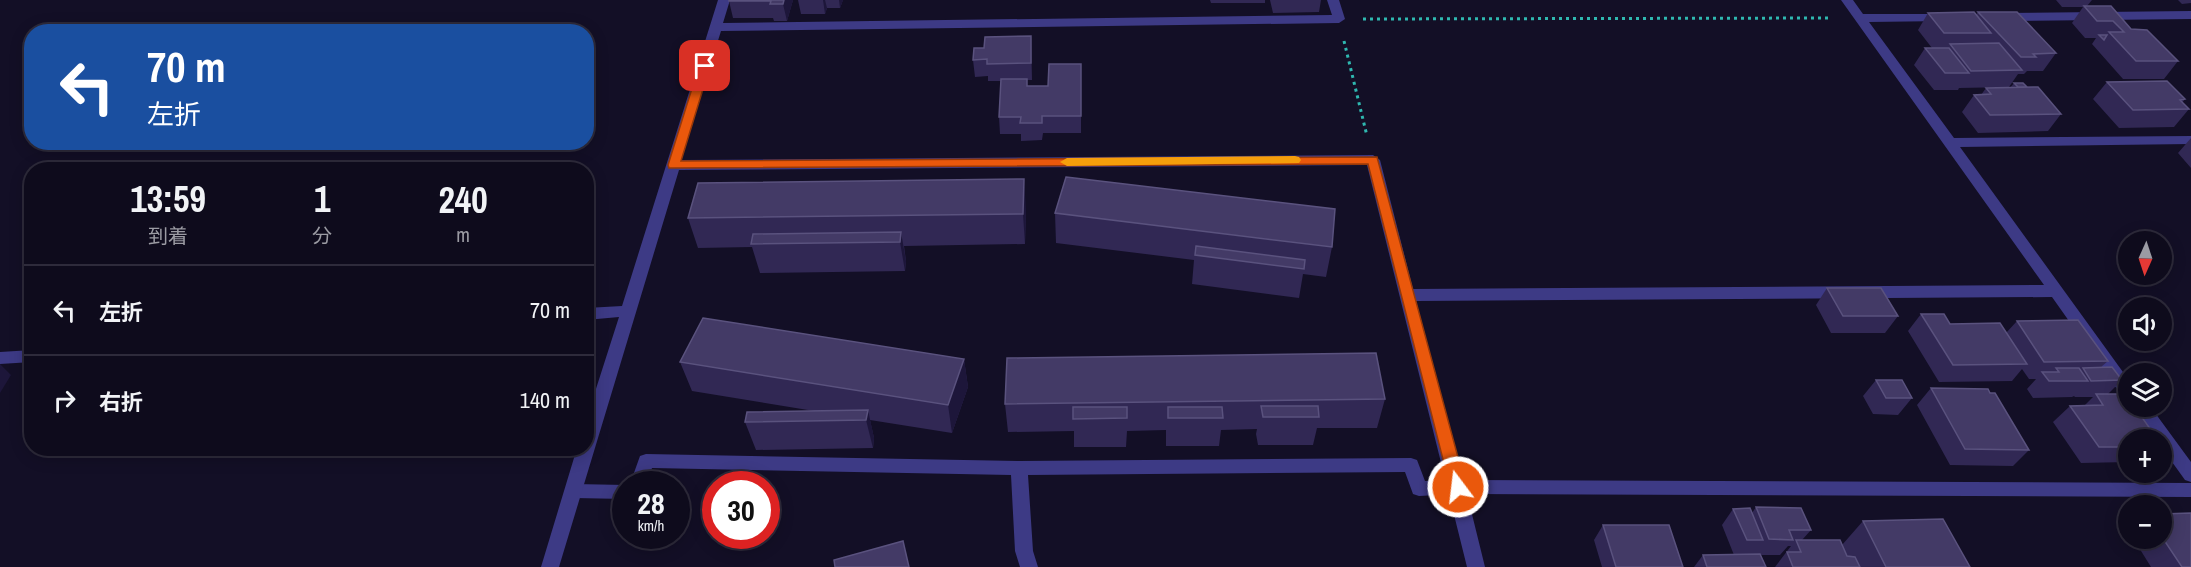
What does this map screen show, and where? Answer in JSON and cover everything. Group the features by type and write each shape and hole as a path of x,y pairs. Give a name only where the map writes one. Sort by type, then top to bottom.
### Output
{"street":[{"path":"594,422 724,0"},
{"path":"717,27 1339,19 1334,0"},
{"path":"1847,0 2118,377"},
{"path":"1990,17 2191,15"},
{"path":"1860,18 1954,17"},
{"path":"1949,143 2191,140"},
{"path":"674,165 1373,160 1406,295 1458,487 1476,567"},
{"path":"1406,295 2055,291"},
{"path":"594,313 628,311"},
{"path":"0,358 24,356"},
{"path":"2148,417 2191,475"},
{"path":"550,567 584,456"},
{"path":"642,471 646,460 1019,468 1411,465 1419,489 1458,487 2191,490"},
{"path":"1019,468 1024,551 1029,567"},
{"path":"574,490 612,491"}],"path":[{"path":"1373,160 1339,19 1860,18"}],"building":[{"path":"729,0 784,0 783,4 770,4 771,1"},
{"path":"2084,6 2111,6 2131,29 2147,30 2178,61 2136,61 2109,32 2124,32 2113,21 2097,21"},
{"path":"1974,12 1991,33 1944,33 1928,13"},
{"path":"1978,12 2017,12 2056,53 2021,57"},
{"path":"1031,36 1031,63 987,64 987,59 973,60 974,48 984,48 985,37"},
{"path":"1999,43 2022,70 1971,71 1950,44"},
{"path":"1925,48 1949,48 1969,73 1945,73"},
{"path":"1049,64 1081,64 1081,116 1042,116 1042,123 1020,123 1021,117 999,117 1001,79 1027,79 1027,86 1048,86"},
{"path":"2167,81 2185,99 2180,100 2189,109 2133,110 2107,82"},
{"path":"2014,83 2023,83 2027,87 2018,87"},
{"path":"2038,87 2061,114 1990,115 1974,95 1991,94 1986,88"},
{"path":"1066,177 1335,209 1332,247 1055,213"},
{"path":"1024,179 1023,214 688,218 698,183"},
{"path":"901,232 900,242 751,244 753,234"},
{"path":"1196,246 1305,260 1304,269 1195,255"},
{"path":"1827,288 1881,288 1898,316 1843,316"},
{"path":"1921,314 1944,314 1950,324 2000,323 2027,364 1953,365"},
{"path":"703,318 964,359 948,405 680,362"},
{"path":"2078,320 2108,361 2044,362 2017,321"},
{"path":"1376,353 1385,399 1005,404 1007,358"},
{"path":"2112,367 2118,375 2118,380 2091,381 2083,368"},
{"path":"2056,368 2079,368 2088,381 2049,381 2042,372 2059,372"},
{"path":"1876,380 1902,380 1912,398 1886,398"},
{"path":"1931,388 1988,389 1990,393 1995,393 2029,450 1965,449"},
{"path":"2096,394 2118,394 2118,417 2142,417 2150,429 2118,429 2118,447 2099,447 2070,406 2103,405"},
{"path":"1261,406 1318,406 1319,417 1263,417"},
{"path":"1073,407 1127,407 1127,418 1073,419"},
{"path":"1168,407 1222,407 1223,418 1168,418"},
{"path":"868,410 866,420 745,422 747,412"},
{"path":"1756,507 1801,508 1811,530 1789,530 1793,540 1769,539"},
{"path":"1750,508 1763,540 1747,540 1733,509"},
{"path":"2191,513 2191,567 2182,567 2170,549 2172,549 2172,514"},
{"path":"1943,519 1970,567 1886,567 1863,521"},
{"path":"1603,525 1669,525 1683,567 1616,567"},
{"path":"1796,540 1840,540 1847,556 1855,557 1860,567 1793,567 1787,552 1801,552"},
{"path":"903,541 909,567 835,567 834,560"},
{"path":"1760,554 1766,567 1707,567 1703,555"}],"slow traffic":[{"path":"1067,162 1295,160"}],"route":[{"path":"705,66 674,165 1373,160 1406,295 1458,487"}]}
